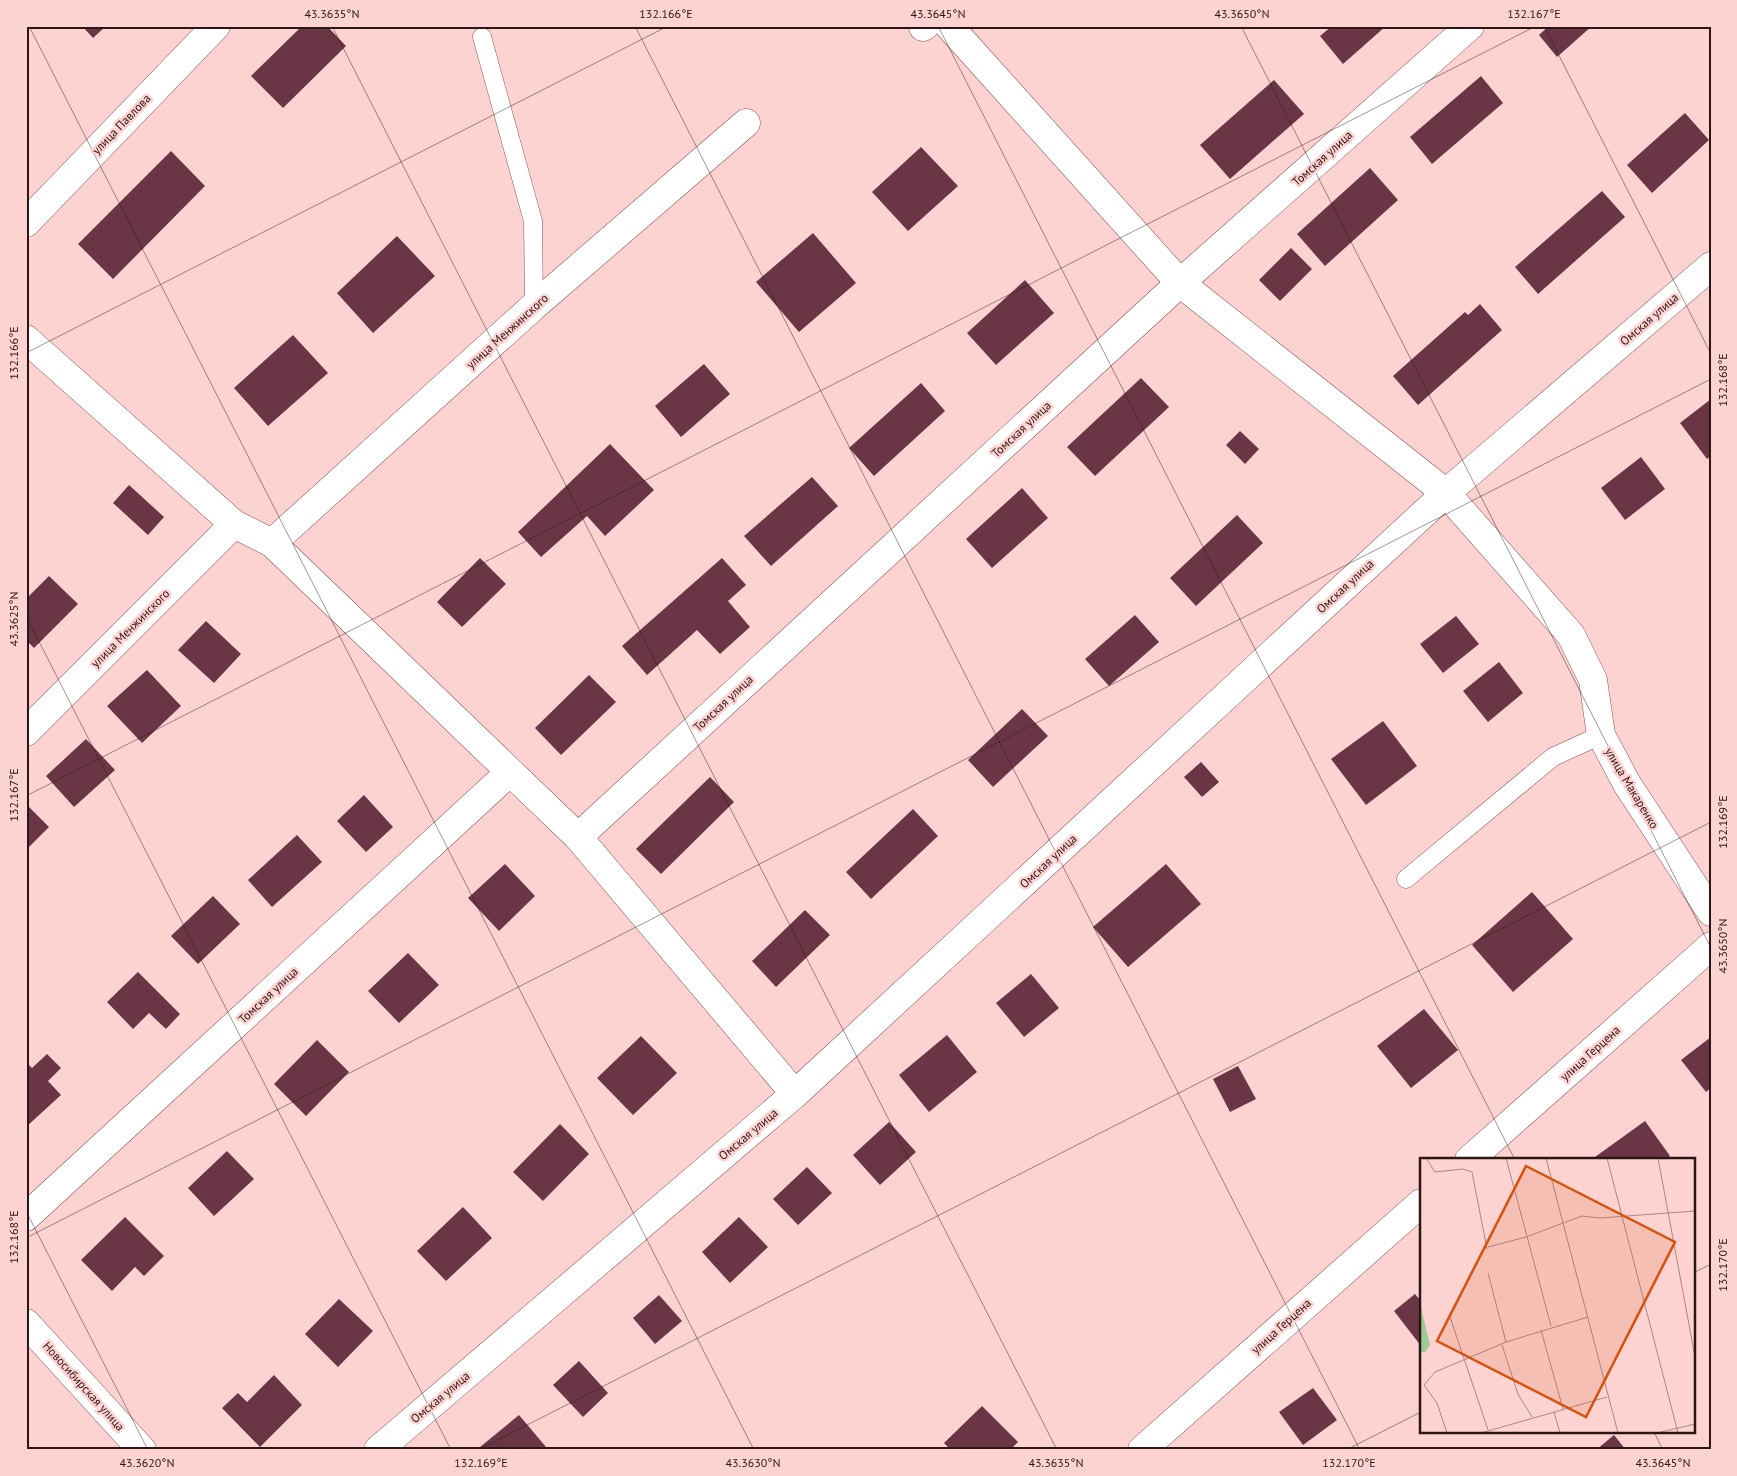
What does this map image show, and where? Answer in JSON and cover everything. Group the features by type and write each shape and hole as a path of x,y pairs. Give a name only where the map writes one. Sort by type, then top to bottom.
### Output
{"street":[{"name":"улица Павлова","path":"26,222 216,26"},
{"name":"улица Макаренко","path":"949,26 1180,283 1446,493 1571,635 1593,680 1601,735 1627,784 1711,912"},
{"name":"Томская улица","path":"578,837 1180,283 1470,26"},
{"name":"улица Менжинского","path":"272,543 534,306 746,124"},
{"name":"Омская улица","path":"378,1450 795,1094 1446,493 1711,266"},
{"path":"26,339 234,524 272,543 578,837 795,1094"},
{"name":"улица Менжинского","path":"26,732 234,524"},
{"name":"Томская улица","path":"26,1217 510,772"},
{"name":"улица Герцена","path":"1471,1158 1711,946"},
{"name":"улица Герцена","path":"1142,1450 1420,1204"},
{"name":"Новосибирская улица","path":"26,1323 142,1450"}],"lane":[{"path":"482,37 533,221 534,306"},
{"path":"1406,879 1553,757 1601,735"}],"building":[{"path":"82,26 106,26 93,38"},
{"path":"302,26 327,26 346,46 283,108 251,76"},
{"path":"1332,26 1386,26 1343,64 1320,36"},
{"path":"1549,26 1592,26 1557,57 1539,35"},
{"path":"1481,76 1503,103 1432,164 1410,137"},
{"path":"1274,80 1304,114 1230,179 1200,145"},
{"path":"1685,113 1709,140 1652,193 1627,165"},
{"path":"921,147 958,186 908,231 872,192"},
{"path":"171,151 205,186 113,279 78,244"},
{"path":"1370,168 1398,200 1325,266 1297,234"},
{"path":"1602,191 1625,217 1538,294 1515,267"},
{"path":"813,233 856,283 799,332 756,282"},
{"path":"397,236 435,276 373,333 337,293"},
{"path":"1291,248 1312,269 1280,301 1259,280"},
{"path":"1025,280 1054,313 996,365 967,333"},
{"path":"1480,304 1502,330 1418,405 1393,376 1465,312 1468,315"},
{"path":"293,335 328,373 268,426 234,388"},
{"path":"704,364 730,394 681,437 655,406"},
{"path":"1141,378 1169,407 1095,476 1067,447"},
{"path":"921,383 945,411 874,476 849,448"},
{"path":"1711,399 1711,456 1707,459 1680,423"},
{"path":"1240,431 1259,449 1245,464 1226,445"},
{"path":"610,444 654,490 605,536 587,516 541,557 518,532"},
{"path":"1641,457 1665,489 1625,520 1601,488"},
{"path":"812,477 838,506 771,566 744,536"},
{"path":"129,485 164,517 148,535 113,503"},
{"path":"1022,488 1048,518 992,568 966,539"},
{"path":"1237,515 1263,543 1196,606 1170,578"},
{"path":"480,558 506,584 462,627 437,602"},
{"path":"722,558 746,585 728,601 750,627 720,654 697,630 647,675 622,646"},
{"path":"49,576 78,604 34,648 26,640 26,599"},
{"path":"1135,615 1159,642 1109,686 1085,659"},
{"path":"1456,616 1479,644 1443,673 1420,644"},
{"path":"206,621 241,654 214,683 178,650"},
{"path":"1499,662 1523,693 1488,722 1463,691"},
{"path":"147,670 181,706 142,743 107,706"},
{"path":"589,675 616,702 561,755 535,728"},
{"path":"1022,709 1048,736 993,787 968,760"},
{"path":"1383,721 1417,766 1366,805 1331,759"},
{"path":"86,739 115,770 74,807 46,776"},
{"path":"1201,762 1219,782 1202,797 1184,777"},
{"path":"710,777 734,802 661,874 636,849"},
{"path":"364,795 393,827 366,852 337,821"},
{"path":"26,804 49,827 26,850"},
{"path":"913,809 938,836 871,899 846,872"},
{"path":"297,835 322,862 272,907 248,880"},
{"path":"505,864 535,896 499,931 468,898"},
{"path":"1166,864 1201,904 1128,967 1093,927"},
{"path":"1532,892 1573,939 1513,992 1472,945"},
{"path":"213,896 240,924 198,964 171,936"},
{"path":"805,910 830,935 776,987 752,961"},
{"path":"408,953 439,985 399,1023 368,991"},
{"path":"138,972 180,1014 166,1029 149,1013 133,1029 107,1002"},
{"path":"1031,974 1059,1008 1024,1037 996,1003"},
{"path":"1424,1009 1458,1050 1411,1088 1377,1046"},
{"path":"947,1035 977,1072 929,1112 899,1075"},
{"path":"641,1036 677,1073 633,1115 597,1078"},
{"path":"1711,1037 1711,1088 1706,1092 1681,1060"},
{"path":"317,1040 349,1072 306,1116 274,1084"},
{"path":"47,1054 61,1068 48,1081 61,1095 26,1127 26,1062 32,1068"},
{"path":"1238,1066 1256,1099 1230,1112 1213,1079"},
{"path":"1645,1121 1670,1156 1668,1158 1595,1157"},
{"path":"889,1122 916,1152 880,1185 853,1155"},
{"path":"560,1124 589,1154 543,1201 513,1172"},
{"path":"227,1151 254,1179 214,1216 188,1188"},
{"path":"807,1167 832,1193 798,1225 773,1199"},
{"path":"463,1207 492,1238 446,1281 417,1251"},
{"path":"125,1217 164,1256 144,1276 135,1267 112,1291 81,1260"},
{"path":"739,1217 768,1247 730,1283 702,1252"},
{"path":"1415,1294 1420,1300 1420,1345 1394,1311"},
{"path":"659,1295 682,1321 655,1344 633,1318"},
{"path":"339,1299 373,1331 338,1367 305,1334"},
{"path":"579,1361 608,1393 583,1417 553,1385"},
{"path":"274,1375 302,1405 260,1447 222,1408 238,1393 247,1402"},
{"path":"1313,1388 1337,1420 1303,1445 1279,1412"},
{"path":"982,1406 1018,1442 1010,1450 951,1450 944,1443"},
{"path":"519,1415 546,1447 543,1450 482,1450 480,1447"},
{"path":"1614,1435 1626,1450 1596,1450"}]}
